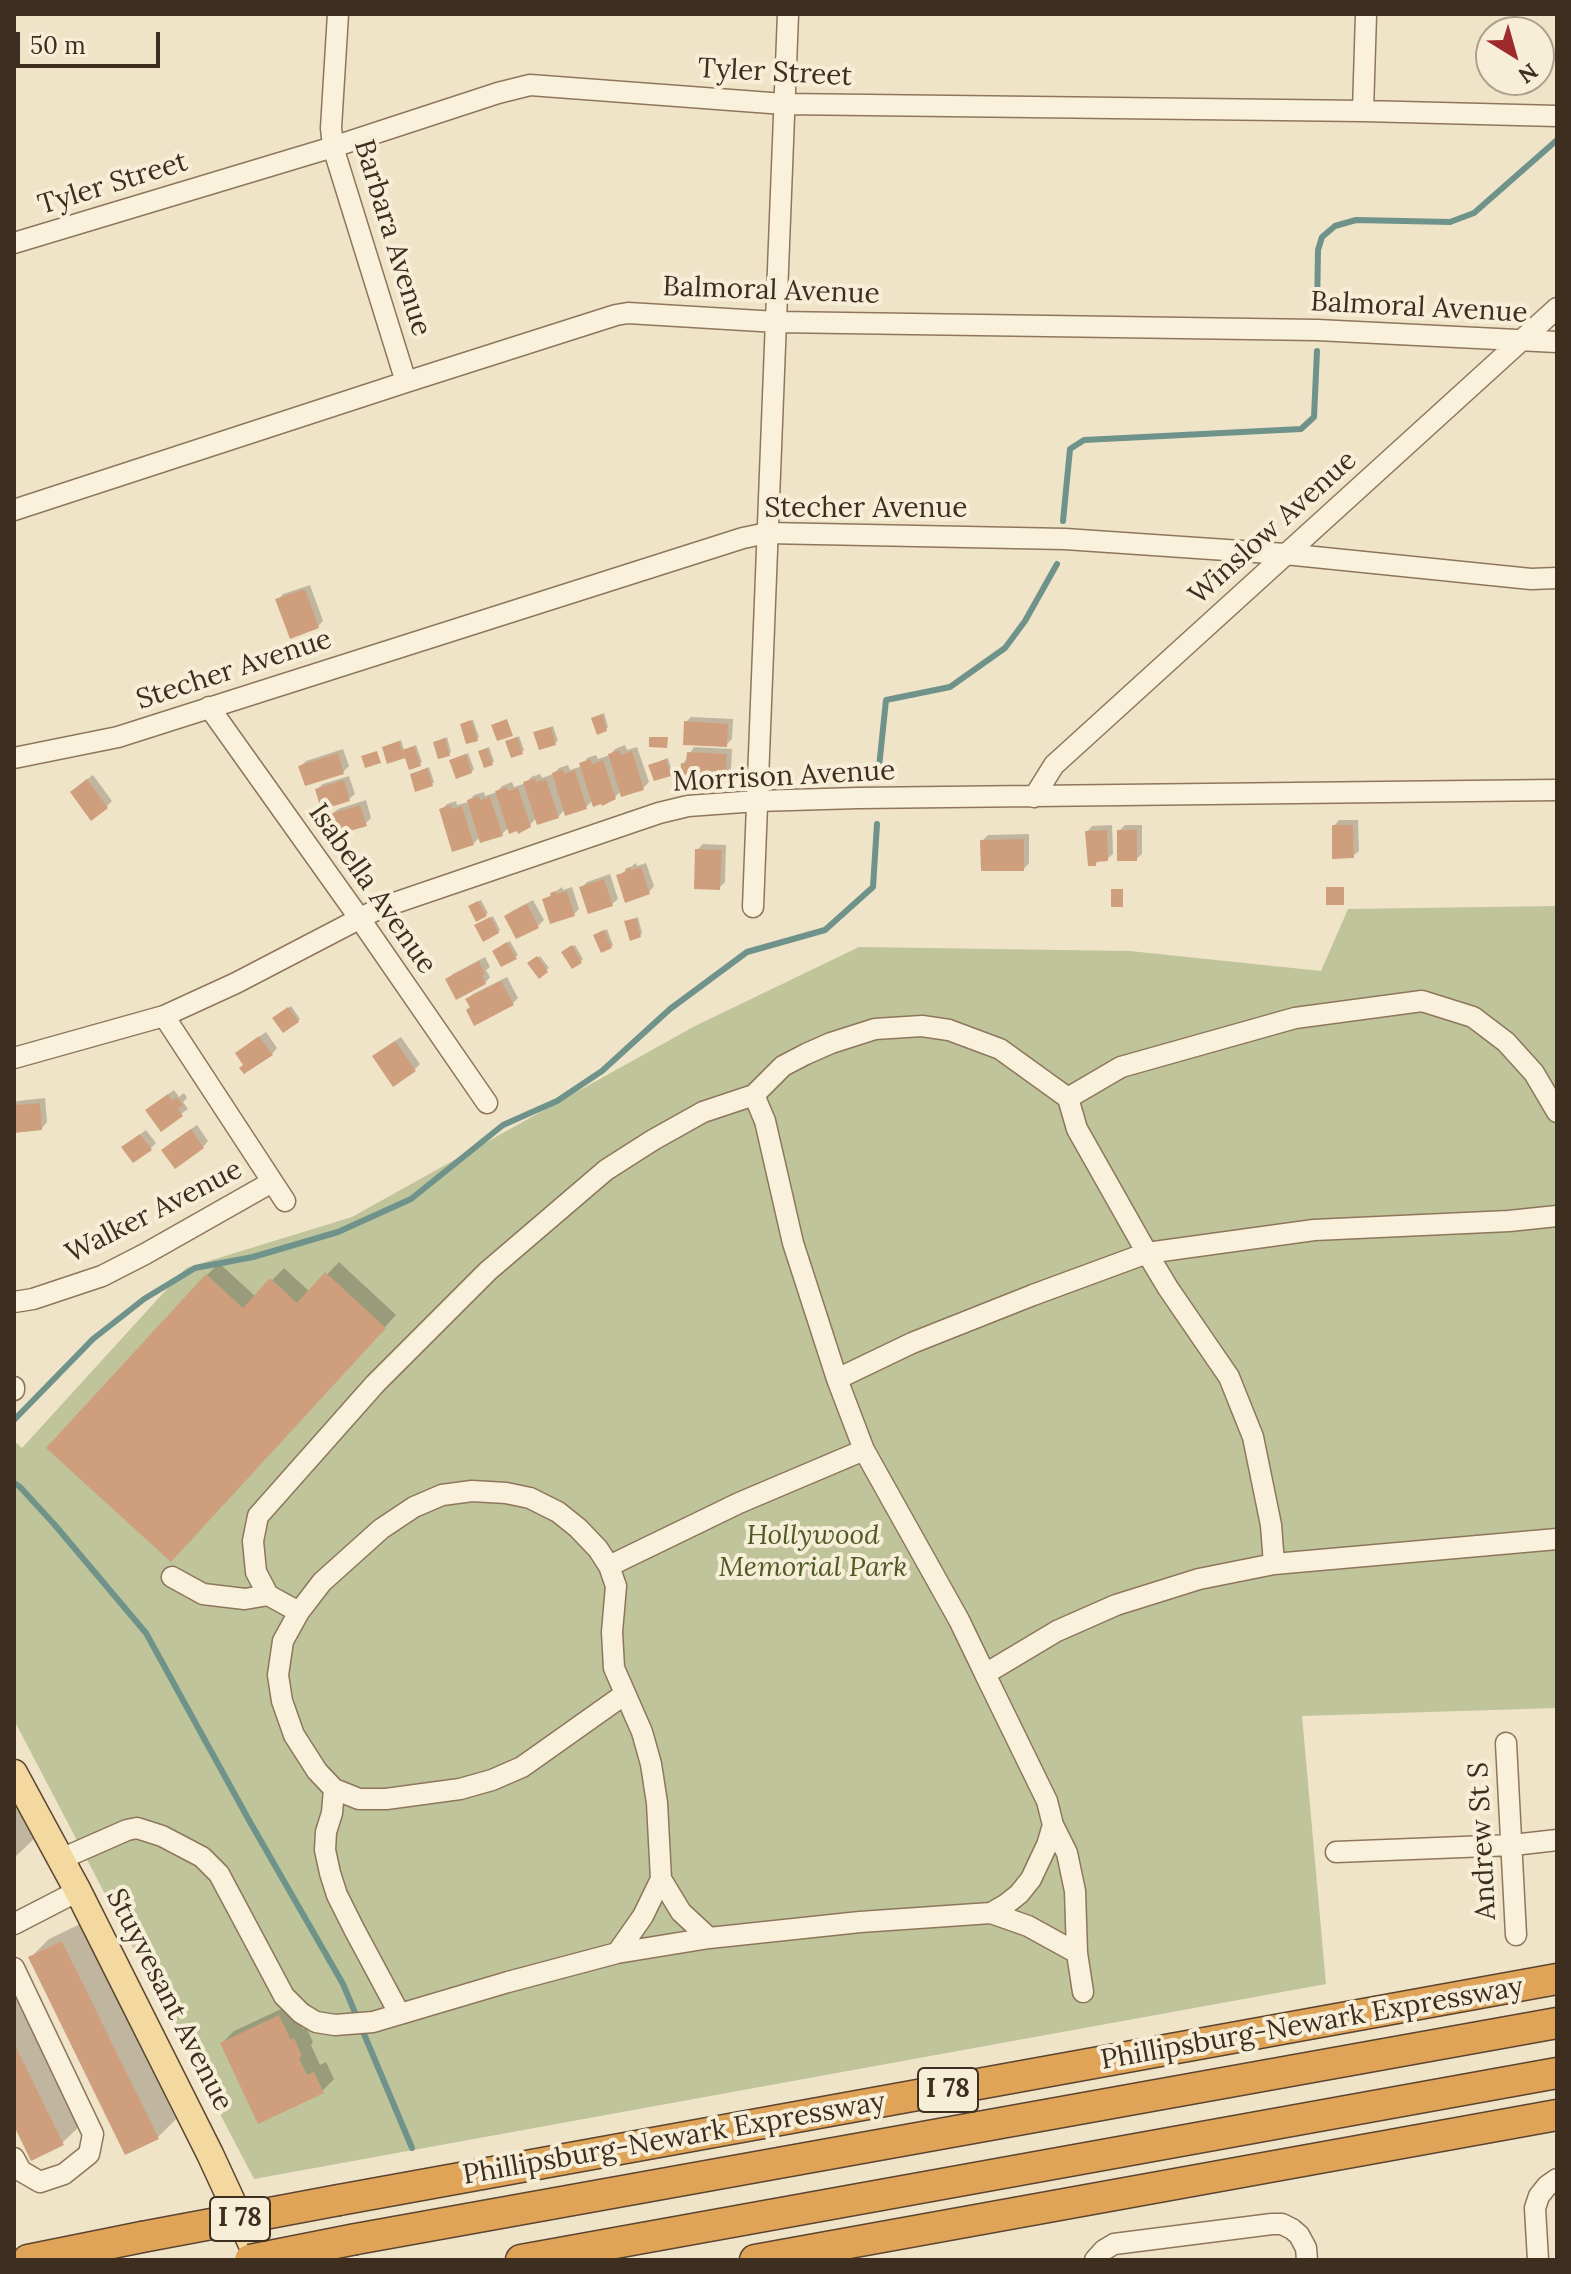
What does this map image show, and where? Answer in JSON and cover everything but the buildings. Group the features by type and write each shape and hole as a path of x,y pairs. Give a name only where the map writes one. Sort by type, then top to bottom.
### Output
{"highway":[{"name":"Phillipsburg-Newark Expressway","path":"28,2260 339,2200 1557,1979"},
{"name":"Phillipsburg-Newark Expressway","path":"250,2260 1557,2023"},
{"path":"521,2260 1557,2073"},
{"path":"755,2260 1557,2115"}],"main road":[{"name":"Stuyvesant Avenue","path":"14,1773 78,1891 210,2154 259,2260"}],"street":[{"name":"Barbara Avenue","path":"338,14 331,128 333,147 406,382"},
{"path":"753,907 788,14"},
{"path":"1363,111 1366,14"},
{"name":"Tyler Street","path":"14,243 530,85 784,104 1557,116"},
{"name":"Winslow Avenue","path":"1034,797 1054,765 1557,308"},
{"name":"Balmoral Avenue","path":"14,510 628,313 777,322 1317,330 1557,342"},
{"name":"Stecher Avenue","path":"14,758 118,737 767,533 1065,539 1285,554 1531,579 1557,578"},
{"name":"Isabella Avenue","path":"209,707 487,1103"},
{"name":"Morrison Avenue","path":"14,1058 164,1016 236,983 380,908 659,813 688,806 757,801 1557,790"},
{"path":"1068,1098 1121,1067 1295,1018 1422,1001 1473,1017 1506,1042 1534,1073 1557,1112"},
{"path":"164,1016 285,1201"},
{"path":"299,1612 268,1595 256,1572 253,1541 258,1516 375,1384 488,1271 606,1170 703,1112 754,1095 783,1066 831,1043 875,1029 922,1026 949,1030 1000,1049 1068,1098 1077,1129 1147,1253 1229,1377 1253,1437 1271,1525 1274,1564"},
{"path":"754,1095 765,1121 793,1243 837,1379 864,1450 959,1620 1047,1801 1053,1825 1067,1853 1075,1891 1077,1953 1083,1992"},
{"name":"Walker Avenue","path":"14,1302 33,1299 102,1276 272,1182"},
{"path":"837,1379 912,1343 1147,1253 1314,1230 1557,1216"},
{"path":"609,1566 739,1503 864,1450"},
{"path":"625,1694 522,1767 492,1780 460,1789 386,1799 359,1799 334,1789 317,1771 294,1735 282,1701 278,1675 283,1641 299,1612 322,1582 381,1529 414,1507 442,1495 472,1491 530,1498 558,1512 598,1549 609,1566 616,1586 612,1632 614,1668 642,1732 651,1764 657,1803 661,1879 681,1912 709,1938"},
{"path":"985,1674 1057,1631 1116,1605 1199,1579 1274,1564 1557,1539"},
{"path":"172,1577 203,1594 245,1599 268,1595"},
{"name":"Andrew St S","path":"1506,1743 1516,1935"},
{"path":"334,1789 325,1850 330,1873 343,1907 399,2013"},
{"path":"991,1913 1025,1887 1047,1845 1053,1825"},
{"path":"61,1859 137,1828 162,1836 202,1857 219,1874 284,1996 301,2013 316,2022 335,2025 373,2022 617,1953 709,1938 860,1922 991,1913 1028,1926 1077,1953"},
{"path":"1336,1852 1513,1845 1557,1840"},
{"path":"617,1953 643,1916 661,1879"},
{"path":"14,1924 78,1891"},
{"path":"14,1968 93,2134 89,2154 64,2174 40,2182 21,2171 14,2158"},
{"path":"1538,2260 1535,2208 1539,2196 1557,2179"},
{"path":"1095,2260 1114,2244 1272,2224 1282,2224 1299,2235 1306,2248 1307,2260"}],"green space":[{"name":"Hollywood Memorial Park","path":"1557,906 1557,1708 1302,1716 1326,1984 254,2179 14,1720 14,1441 22,1448 186,1268 352,1217 695,1026 859,947 1130,951 1321,971 1348,909"}],"waterway":[{"path":"1317,310 1318,250 1322,237 1335,226 1356,220 1450,222 1474,213 1557,140"},
{"path":"1063,521 1070,449 1084,440 1301,429 1314,417 1317,351"},
{"path":"878,777 886,700 950,687 1005,648 1025,621 1057,564"},
{"path":"14,1420 93,1339 144,1299 195,1268 253,1257 338,1232 411,1199 503,1125 557,1101 602,1071 670,1009 747,952 825,930 873,887 877,824"},
{"path":"14,1483 54,1524 146,1633 343,1984 412,2148"}]}
